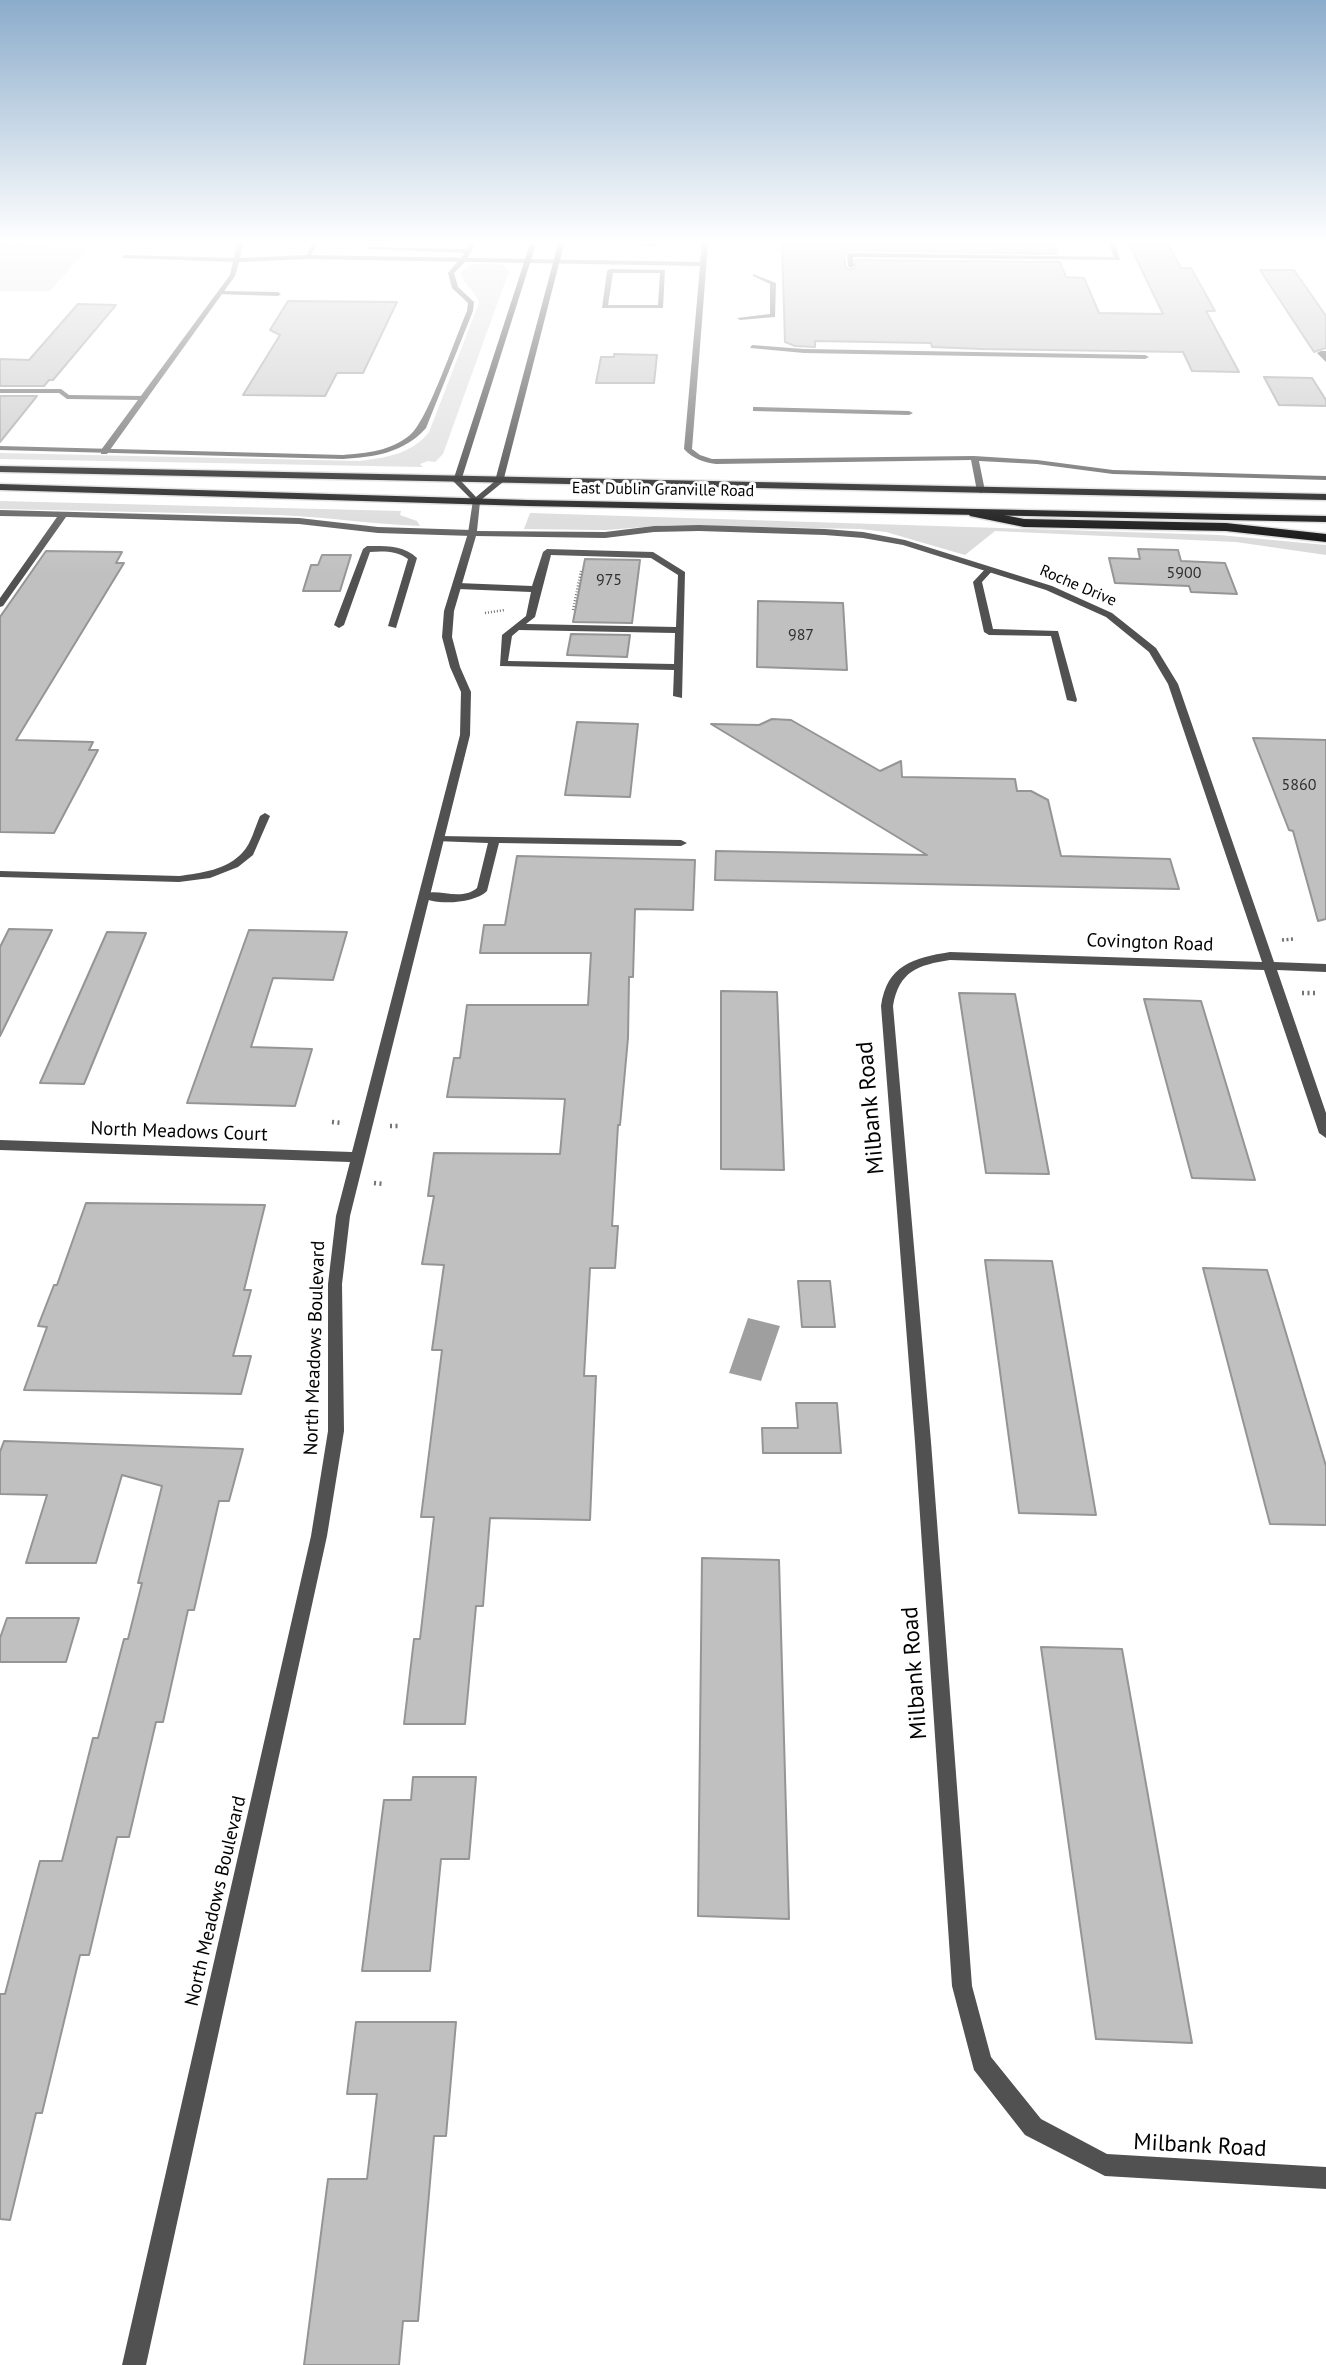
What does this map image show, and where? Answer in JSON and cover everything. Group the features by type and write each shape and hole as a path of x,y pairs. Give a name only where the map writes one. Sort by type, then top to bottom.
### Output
{"highway":[{"path":"974,513 1024,523 1226,527 1326,538"}],"main road":[{"path":"498,354 457,481 476,502 499,482 531,354"},
{"name":"East Dublin Granville Road","path":"0,469 499,482 1326,497"},
{"name":"East Dublin Granville Road","path":"0,487 476,502 1326,519"}],"street":[{"path":"104,452 176,354"},
{"path":"0,449 370,456 393,450 411,440 422,428 452,354"},
{"name":"East Dublin Granville Road","path":"696,354 688,449 694,455 716,462 974,458 1037,462 1114,472 1326,478"},
{"path":"995,354 1145,357"},
{"path":"0,391 61,391 67,397 144,398"},
{"path":"757,409 909,413"},
{"path":"974,458 981,491"},
{"name":"North Meadows Boulevard","path":"134,2365 319,1536 336,1431 335,1284 343,1216 465,735 466,692 454,667 447,637 449,611 472,533 476,502"},
{"path":"0,513 299,521 379,530 472,533"},
{"path":"0,604 63,515"},
{"name":"Roche Drive","path":"472,533 605,535 672,528 863,535 905,543 1049,588 1110,615 1153,650 1173,684 1326,1133"},
{"path":"339,625 368,549 387,549 409,554 413,558 393,626"},
{"path":"678,696 679,667 680,630 682,574 653,555 547,552 530,617 508,635 503,664 533,659 657,662 679,667"},
{"path":"990,569 977,582 989,632 1055,633 1072,699"},
{"path":"458,586 536,589"},
{"path":"516,627 539,632 634,634 660,634 680,630"},
{"path":"0,874 179,879 210,875 234,865 249,853 265,816"},
{"path":"439,839 681,844"},
{"path":"425,896 469,898 479,894 483,889 494,840"},
{"name":"Covington Road","path":"972,957 1326,968"},
{"name":"Milbank Road","path":"972,957 930,959 914,965 892,984 887,1006 923,1442 962,1986 982,2062 1033,2127 1105,2165 1326,2178"},
{"name":"North Meadows Court","path":"0,1145 357,1157"}],"path":[{"path":"563,610 573,610 583,563"},
{"path":"485,613 513,609"},
{"path":"1297,993 1315,993"},
{"path":"332,1122 344,1123"},
{"path":"390,1126 400,1126"}],"shaded area":[{"path":"459,354 479,354 443,454 435,462 420,464 423,467 0,459 0,453 359,461 397,454 415,445 429,432"},
{"path":"0,501 401,511 400,515 417,521 420,526 278,515 0,509"},
{"path":"530,513 1219,535 1326,545 1326,555 1236,542 995,531 965,555 886,532 860,529 670,525 606,530 524,529"},
{"path":"748,1318 780,1326 761,1381 729,1373"}],"building":[{"path":"34,354 75,354 53,380 49,380 44,386 0,386 0,359 29,360"},
{"path":"268,354 372,354 363,373 337,373 325,396 243,395"},
{"path":"614,354 657,355 654,383 596,383 601,357 614,357"},
{"path":"1184,354 1229,354 1239,372 1192,371"},
{"path":"1264,377 1312,378 1326,400 1326,406 1279,405"},
{"path":"0,396 37,396 0,442"},
{"path":"1138,549 1178,550 1181,561 1225,563 1237,594 1191,592 1189,586 1115,583 1109,558 1140,559"},
{"path":"46,551 122,552 116,563 124,563 16,740 93,742 89,750 98,750 54,833 0,832 0,617"},
{"path":"322,555 351,555 340,591 303,591 311,565 318,565"},
{"path":"585,559 640,560 632,623 573,622"},
{"path":"758,601 843,603 847,670 757,667"},
{"path":"571,634 630,635 627,657 567,655"},
{"path":"772,719 791,720 880,771 901,761 902,777 1015,779 1017,791 1031,791 1048,800 1061,856 1170,859 1179,889 715,880 716,851 927,855 711,724 759,725"},
{"path":"577,722 638,724 630,797 565,795"},
{"path":"1253,738 1326,740 1326,919 1318,921 1293,831 1289,830"},
{"path":"517,856 695,860 693,910 635,909 633,977 629,977 628,1038 618,1125 612,1226 618,1226 615,1268 590,1268 584,1376 596,1376 590,1520 490,1518 483,1606 476,1606 465,1724 404,1724 414,1639 420,1639 434,1517 421,1517 442,1350 432,1350 444,1265 422,1264 434,1196 428,1196 434,1153 560,1154 565,1099 447,1097 454,1058 460,1058 467,1005 588,1005 591,953 480,953 484,925 505,925"},
{"path":"9,929 52,930 0,1036 0,947"},
{"path":"249,930 347,932 333,980 273,978 251,1047 312,1049 295,1106 187,1103"},
{"path":"107,932 146,933 84,1084 40,1083"},
{"path":"721,991 777,992 784,1170 721,1169"},
{"path":"959,993 1015,994 1049,1174 986,1173"},
{"path":"1144,999 1201,1001 1255,1180 1192,1178"},
{"path":"86,1203 265,1205 244,1290 251,1290 233,1356 251,1356 241,1394 24,1390 47,1327 38,1326 54,1285 57,1285"},
{"path":"985,1260 1052,1261 1096,1515 1019,1513"},
{"path":"1203,1268 1267,1270 1326,1466 1326,1525 1270,1524"},
{"path":"798,1281 830,1281 835,1327 802,1327"},
{"path":"796,1403 837,1403 841,1453 763,1453 762,1428 798,1428"},
{"path":"4,1441 243,1449 229,1501 219,1501 194,1610 188,1610 163,1722 156,1722 129,1837 117,1837 89,1955 80,1955 42,2113 36,2113 10,2220 0,2219 0,1994 5,1994 40,1861 62,1861 93,1738 98,1738 124,1639 128,1639 142,1583 138,1583 162,1486 122,1475 96,1563 26,1563 47,1495 0,1494 0,1452"},
{"path":"702,1558 779,1560 789,1919 698,1916"},
{"path":"7,1618 79,1618 66,1662 0,1662 0,1638"},
{"path":"1041,1647 1122,1649 1192,2043 1096,2039"},
{"path":"413,1777 476,1777 469,1859 441,1859 430,1971 362,1971 384,1800 411,1800"},
{"path":"356,2022 456,2022 446,2136 434,2136 418,2321 403,2321 399,2365 304,2365 328,2179 367,2179 377,2094 347,2094"}]}
